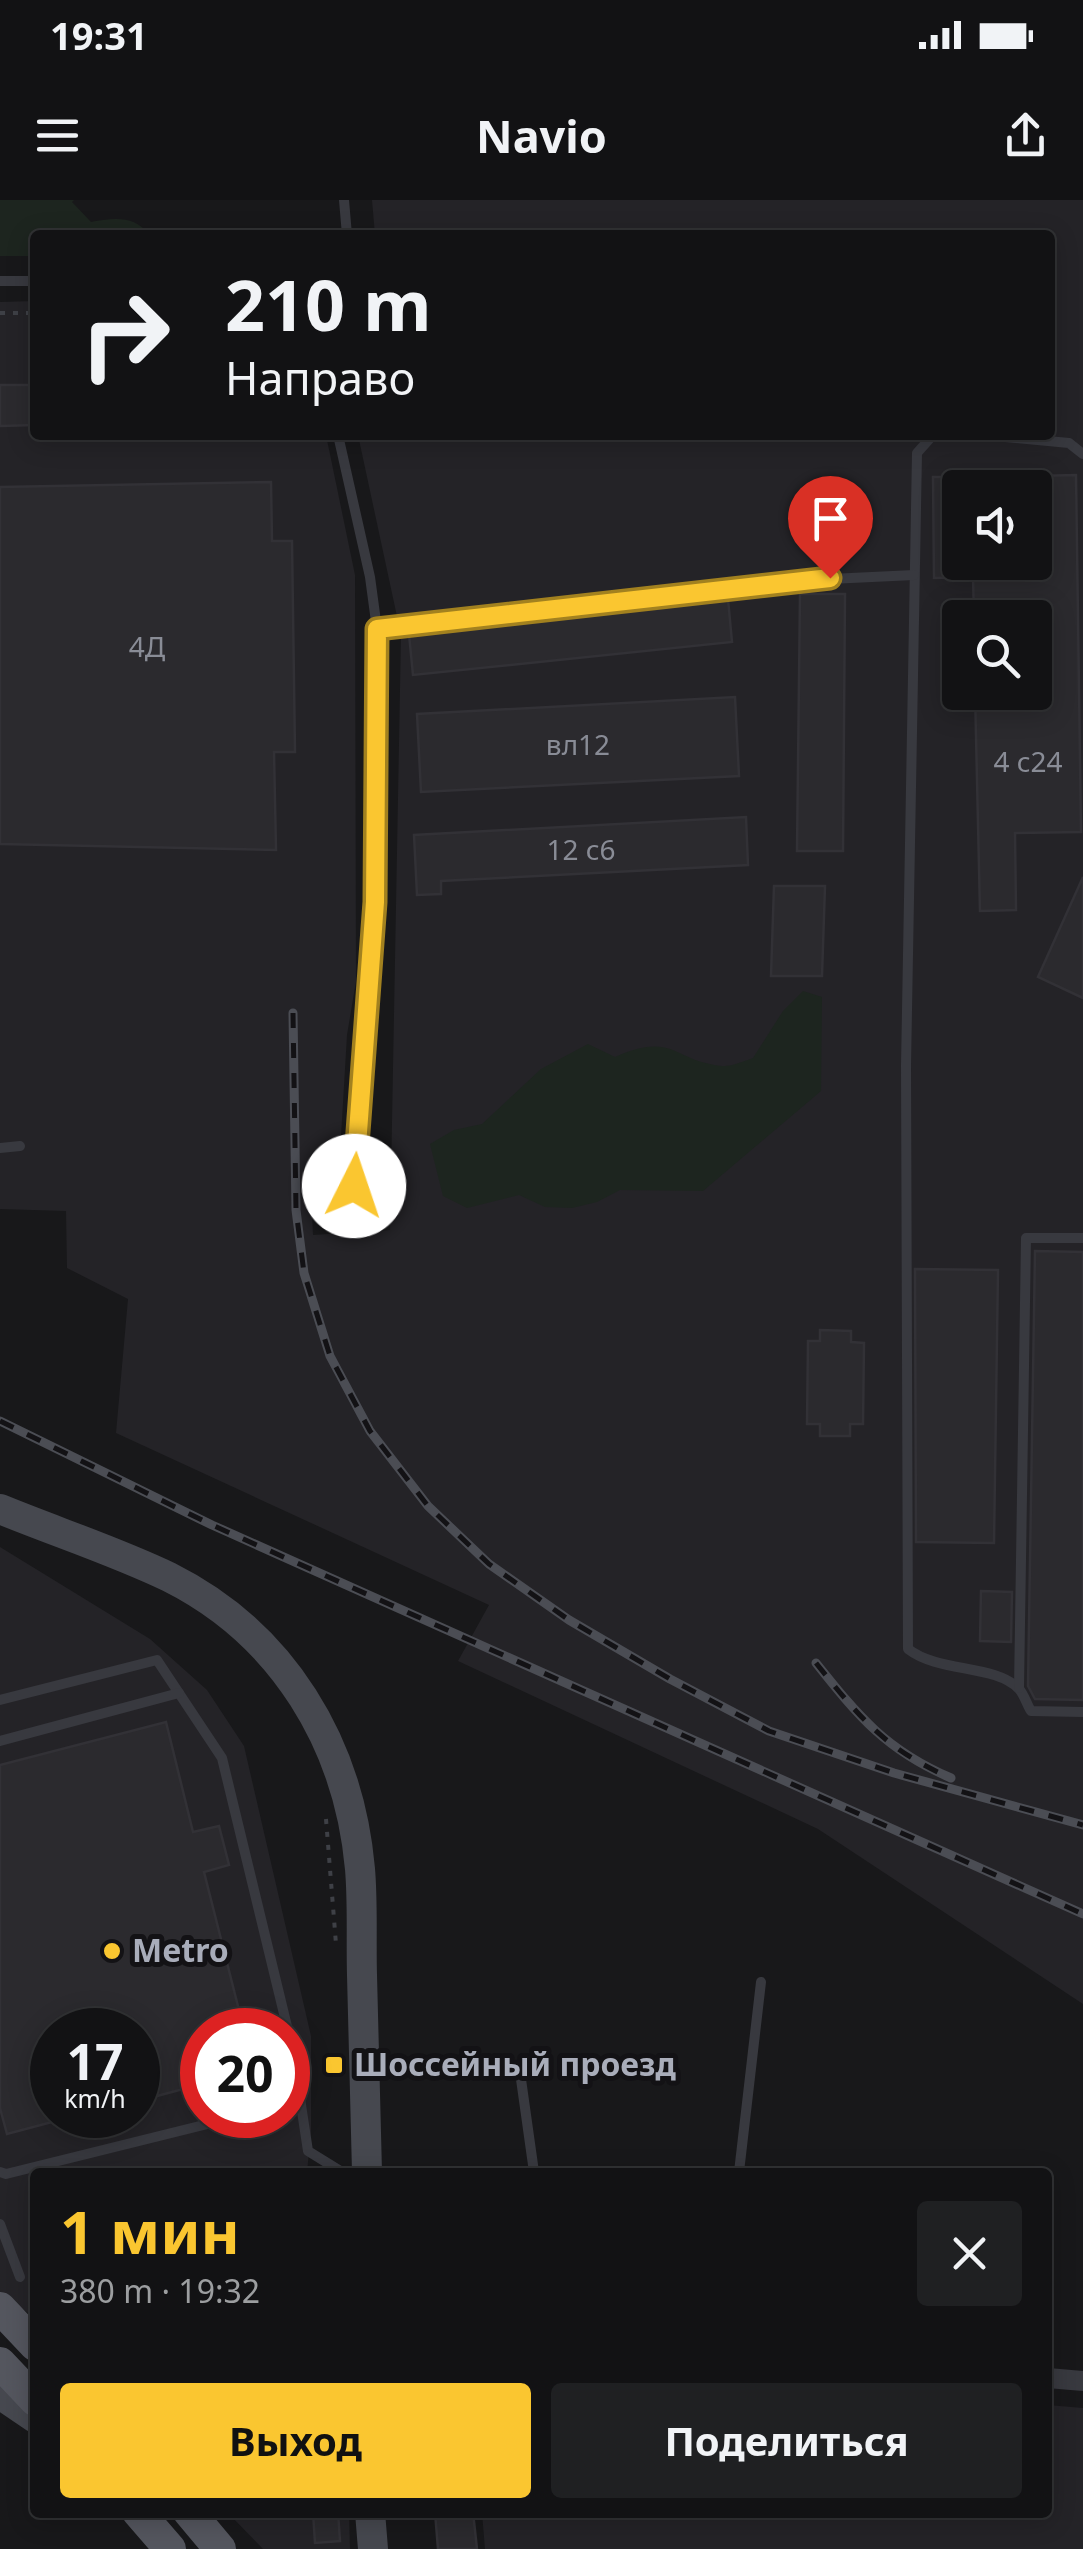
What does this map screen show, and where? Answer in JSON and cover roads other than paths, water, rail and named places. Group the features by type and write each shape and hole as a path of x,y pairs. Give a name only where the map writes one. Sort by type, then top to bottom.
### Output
{"main road":[{"path":"0,1509 170,1578 203,1598 246,1629 313,1711 336,1756 350,1807 360,1868 367,2168"},
{"path":"0,2308 30,2340"},
{"path":"0,2363 30,2395"},
{"path":"0,2394 30,2415"},
{"path":"143,2518 170,2549"},
{"path":"194,2518 220,2549"},
{"path":"370,2518 373,2549"}],"street":[{"path":"1052,2378 1083,2381"}],"lane":[{"path":"344,200 347,230"},
{"path":"0,281 30,281"},
{"path":"339,440 370,577 377,629 375,902 354,1186"},
{"path":"929,440 917,453 914,576 906,1066 908,1649 924,1662 986,1673 1019,1688"},
{"path":"1031,440 1069,444 1083,454"},
{"path":"377,629 830,578 914,576"},
{"path":"0,1148 20,1146"},
{"path":"1083,1238 1026,1238 1019,1688 1030,1711 1083,1712"},
{"path":"0,1700 157,1660 222,1758 279,2008"},
{"path":"0,1741 179,1693"},
{"path":"739,2168 761,1982"},
{"path":"520,2065 533,2168"},
{"path":"30,2168 180,2131"},
{"path":"306,2138 308,2151 336,2168"},
{"path":"0,2172 30,2168"},
{"path":"0,2224 20,2277"}],"railway":[{"path":"293,1013 296,1210 304,1273 330,1356 370,1431 428,1506 489,1564 569,1620 769,1731 894,1773 1083,1825"},
{"path":"0,1421 212,1525 1083,1914"},
{"path":"816,1663 846,1700 891,1744 951,1778"}],"place":[{"name":"Metro","path":"112,1951"},
{"name":"Шоссейный проезд","path":"334,2065"}]}
